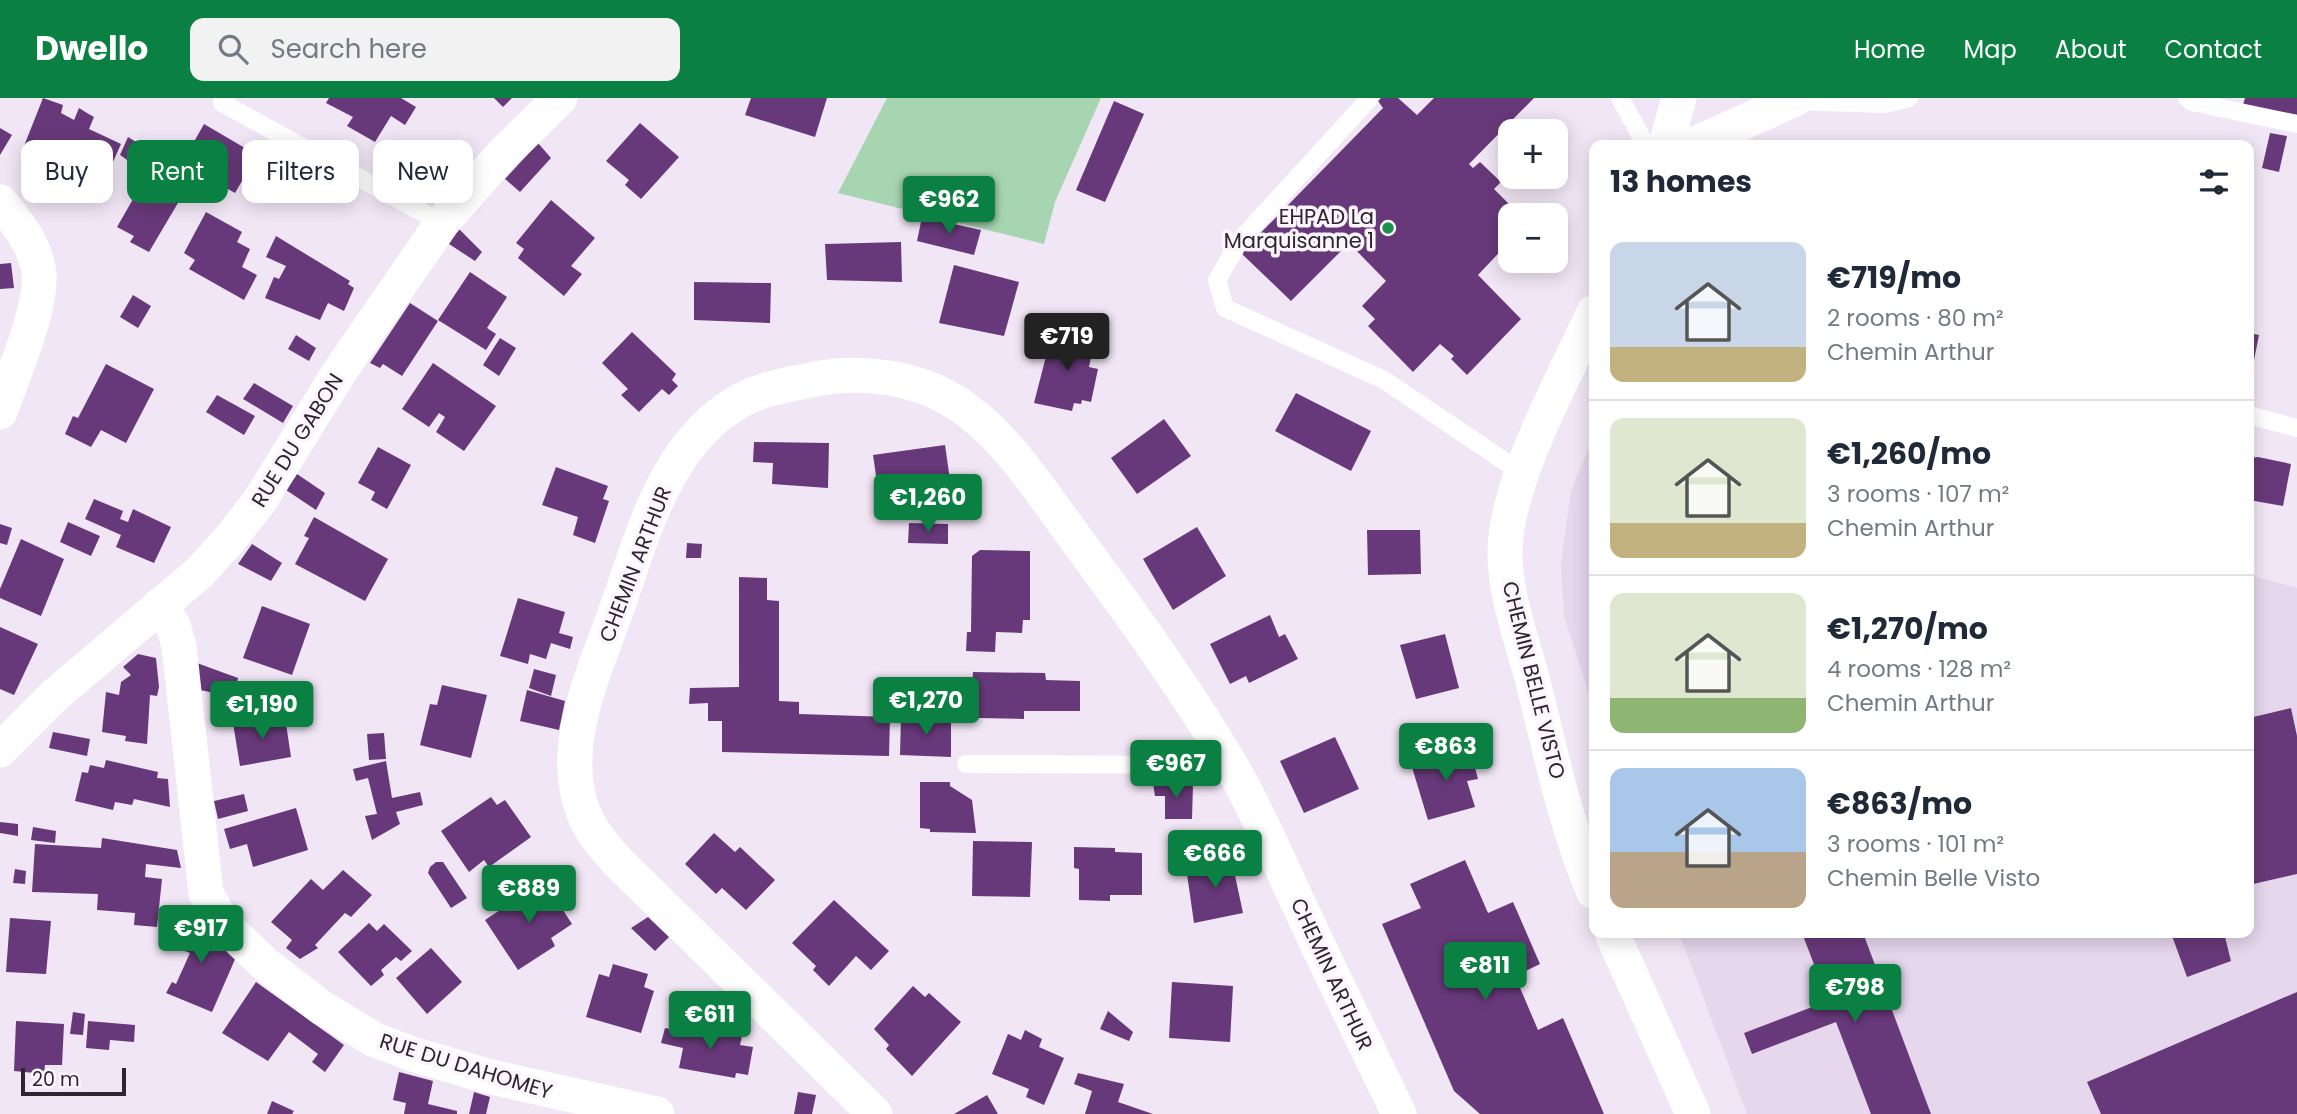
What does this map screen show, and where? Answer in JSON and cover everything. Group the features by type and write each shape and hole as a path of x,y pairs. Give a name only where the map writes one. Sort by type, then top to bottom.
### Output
{"street":[{"name":"RUE DU GABON","path":"0,750 54,696 211,560 244,522 340,371 442,223 500,157 560,98"},
{"path":"1654,140 1679,98"},
{"path":"1704,140 1794,99"},
{"path":"0,202 29,241 40,280 30,321 0,412"},
{"name":"CHEMIN BELLE VISTO","path":"1589,323 1522,473 1505,550 1511,597 1554,764 1589,880"},
{"name":"CHEMIN ARTHUR","path":"875,1114 617,861 590,826 581,804 576,779 577,738 589,691 665,482 683,453 704,429 741,400 830,377 865,376 899,380 932,390 957,402 999,439 1168,667 1230,765 1253,807 1399,1114"},
{"name":"RUE DU DAHOMEY","path":"160,605 173,625 179,646 206,893 214,913 232,934 322,1008 359,1032 392,1047 546,1091 657,1114"},
{"path":"1614,938 1693,1114"}],"lane":[{"path":"1370,98 1241,239 1217,280 1225,308 1384,380 1522,473"},
{"path":"1620,98 1650,140"},
{"path":"1794,99 1886,104 1909,98"},
{"path":"2187,98 2192,102 2297,124"},
{"path":"222,103 442,223"},
{"path":"2254,416 2297,428"},
{"path":"966,764 1230,765"}],"shaded area":[{"path":"1589,447 1589,694 1564,616 1561,564 1571,491"},
{"path":"2254,576 2297,588 2297,1114 1747,1114 1681,938 2254,938"}],"green space":[{"path":"887,98 1101,98 1055,202 1044,244 838,193"}],"building":[{"path":"43,98 63,105 61,113 74,120 79,108 94,117 89,129 112,140 26,140"},
{"path":"329,98 401,98 416,107 405,125 391,116 376,140 373,141 347,126 353,117 326,103"},
{"path":"494,98 512,98 503,107"},
{"path":"751,98 827,98 815,137 745,115"},
{"name":"EHPAD La Marquisanne 1","path":"1381,98 1398,98 1417,115 1434,98 1534,98 1513,119 1498,119 1498,135 1469,164 1473,168 1480,162 1498,179 1498,185 1494,189 1508,203 1498,203 1498,254 1478,275 1521,319 1467,375 1451,359 1454,356 1440,344 1413,372 1368,326 1375,319 1362,306 1386,281 1349,243 1291,301 1241,253 1383,108 1378,101"},
{"path":"2245,98 2297,98 2297,115 2243,105"},
{"path":"1114,101 1144,114 1105,202 1076,190"},
{"path":"640,123 679,157 641,199 625,185 629,180 606,161"},
{"path":"204,124 242,146 242,181 235,193 228,189 228,140 195,140"},
{"path":"0,128 12,135 0,155"},
{"path":"2270,133 2287,136 2279,172 2262,168"},
{"path":"128,137 133,140 127,140 127,160 120,155"},
{"path":"113,140 121,144 113,162"},
{"path":"538,143 551,158 520,192 505,179"},
{"path":"551,200 595,238 571,266 582,274 564,296 518,258 524,249 516,243"},
{"path":"131,203 178,203 149,252 130,242 134,236 117,227"},
{"path":"206,212 242,232 237,242 250,249 242,267 257,275 244,300 189,269 195,260 184,253"},
{"path":"922,217 981,230 974,255 917,241"},
{"path":"459,229 482,252 475,261 449,244"},
{"path":"276,236 350,281 348,284 354,288 344,311 328,303 320,320 265,298 274,277 279,279 286,266 266,257"},
{"path":"901,242 902,282 827,280 825,244"},
{"path":"11,263 14,288 0,289 0,264"},
{"path":"954,265 1019,282 1004,336 939,323"},
{"path":"470,272 507,297 487,328 496,334 486,350 438,320"},
{"path":"694,282 771,283 770,323 694,320"},
{"path":"133,295 151,306 138,328 120,317"},
{"path":"410,303 438,321 402,376 383,364 380,368 370,363"},
{"path":"632,332 676,374 672,380 678,386 669,395 662,389 639,412 621,395 628,389 602,363"},
{"path":"1052,333 1094,342 1089,367 1098,369 1091,402 1082,400 1081,404 1074,403 1072,411 1034,403"},
{"path":"2254,334 2259,335 2254,360"},
{"path":"296,335 316,348 309,361 288,349"},
{"path":"500,338 516,348 499,376 483,365"},
{"path":"433,363 496,406 464,451 436,432 445,417 439,413 429,427 402,409"},
{"path":"106,364 154,389 126,443 101,430 91,447 65,434 73,416 78,418"},
{"path":"254,383 293,406 283,423 243,399"},
{"path":"1296,393 1371,431 1351,471 1275,431"},
{"path":"217,395 255,416 244,435 206,412"},
{"path":"1164,419 1191,456 1137,494 1111,458"},
{"path":"754,442 829,443 828,488 772,484 773,463 753,462"},
{"path":"945,445 951,487 879,496 873,455"},
{"path":"378,447 411,465 387,509 371,500 375,492 358,483"},
{"path":"2254,457 2291,464 2283,506 2254,501"},
{"path":"556,467 608,486 603,499 609,501 595,543 573,535 578,517 542,505"},
{"path":"297,474 325,493 316,510 286,490"},
{"path":"94,499 123,511 120,519 128,522 133,509 171,527 154,563 116,547 121,535 85,519"},
{"path":"314,517 388,559 365,601 295,564 309,538 304,536"},
{"path":"68,522 100,536 91,556 60,542"},
{"path":"909,523 948,524 948,544 908,543"},
{"path":"0,524 12,528 7,545 0,543"},
{"path":"1197,527 1226,576 1173,610 1143,559"},
{"path":"1367,530 1420,530 1421,574 1368,575"},
{"path":"21,539 64,559 41,616 0,598 0,589"},
{"path":"687,543 702,544 701,558 686,558"},
{"path":"252,544 282,563 271,581 238,564"},
{"path":"980,550 1030,551 1030,620 1023,620 1022,633 996,632 995,652 966,651 967,632 971,632 972,556"},
{"path":"739,577 767,578 767,600 779,601 779,701 799,702 799,714 890,717 889,756 722,752 722,721 708,721 708,703 689,704 690,688 739,687"},
{"path":"518,598 565,612 559,633 573,637 570,649 551,643 546,659 530,654 528,664 500,656"},
{"path":"262,606 310,624 292,675 243,658"},
{"path":"1270,615 1279,637 1285,634 1298,659 1249,683 1246,676 1230,684 1210,644"},
{"path":"0,627 38,644 14,695 0,689"},
{"path":"1445,634 1459,688 1416,699 1400,645"},
{"path":"138,654 156,658 159,687 157,696 150,695 147,744 125,741 126,736 102,732 106,692 119,695 121,682 131,675 123,667"},
{"path":"197,663 238,678 234,697 200,690"},
{"path":"534,669 556,675 551,696 529,688"},
{"path":"973,672 1045,673 1046,680 1080,681 1080,711 1024,711 1024,719 978,718 979,687 972,686"},
{"path":"442,685 487,695 471,758 420,745 430,704 437,705"},
{"path":"527,690 565,701 559,730 520,721"},
{"path":"2291,708 2297,736 2297,874 2254,884 2254,717"},
{"path":"901,716 951,718 951,757 900,755"},
{"path":"285,717 291,757 240,766 233,723"},
{"path":"53,732 90,739 87,756 49,748"},
{"path":"384,733 386,759 369,760 367,734"},
{"path":"1335,737 1359,789 1304,813 1280,761"},
{"path":"1470,749 1478,779 1467,781 1475,807 1428,820 1411,764"},
{"path":"106,760 158,772 157,778 168,779 170,807 134,799 132,805 115,802 113,810 75,801 82,772 88,773 90,765 104,768"},
{"path":"386,761 392,798 420,792 423,805 396,812 400,824 372,840 365,816 377,814 368,778 356,781 353,769"},
{"path":"920,782 950,782 950,786 972,800 976,833 930,832 930,829 920,828"},
{"path":"1153,783 1193,784 1192,819 1165,819 1165,796 1155,796"},
{"path":"244,794 248,811 218,819 214,801"},
{"path":"491,797 497,805 505,800 531,837 489,867 484,860 469,872 441,831"},
{"path":"296,808 308,850 253,867 247,844 230,849 224,829"},
{"path":"0,822 18,824 18,836 0,833"},
{"path":"33,827 56,831 55,843 31,840"},
{"path":"714,833 735,852 740,847 775,880 746,910 722,888 716,894 685,864"},
{"path":"102,838 177,850 181,868 146,864 145,877 162,879 157,927 134,925 135,913 97,910 98,894 32,892 35,844 101,848"},
{"path":"973,841 1032,842 1030,897 972,896"},
{"path":"1074,847 1115,848 1115,852 1142,853 1142,895 1110,895 1110,901 1079,900 1079,869 1074,868"},
{"path":"1230,852 1243,913 1194,923 1187,874 1208,869 1205,857"},
{"path":"1465,860 1488,913 1513,902 1540,964 1515,976 1538,1030 1563,1018 1604,1114 1480,1114 1454,1091 1382,924 1421,908 1410,884"},
{"path":"436,862 443,862 467,898 451,908 428,873"},
{"path":"15,869 26,871 25,884 13,883"},
{"path":"343,870 372,895 351,917 345,913 315,945 318,948 300,959 286,948 292,940 271,922 311,879 323,890"},
{"path":"544,881 572,924 551,938 555,946 518,970 485,920"},
{"path":"834,900 889,951 871,970 856,956 829,986 813,970 816,966 792,943"},
{"path":"193,906 203,925 236,957 212,1012 166,993 172,982 176,984 190,953 171,946"},
{"path":"648,917 669,937 655,951 631,928"},
{"path":"10,918 51,921 46,974 6,972"},
{"path":"369,923 377,931 384,924 412,951 401,961 396,957 381,970 384,975 371,986 338,952"},
{"path":"1804,938 1865,938 1931,1114 1871,1114 1836,1022 1752,1054 1744,1033 1828,1001"},
{"path":"2173,938 2225,938 2231,961 2187,977"},
{"path":"431,948 462,982 427,1014 396,978"},
{"path":"613,964 648,974 644,987 654,991 641,1033 586,1017 599,974 609,977"},
{"path":"256,982 344,1045 325,1072 312,1062 318,1054 289,1032 268,1061 222,1033"},
{"path":"1172,982 1233,986 1230,1042 1169,1038"},
{"path":"913,986 925,997 929,993 961,1022 912,1076 886,1049 889,1045 874,1029"},
{"path":"2297,992 2297,1114 2101,1114 2087,1082"},
{"path":"1108,1011 1133,1032 1129,1041 1100,1029"},
{"path":"73,1012 85,1014 83,1035 70,1034"},
{"path":"16,1021 64,1024 62,1065 45,1065 44,1074 14,1071"},
{"path":"88,1021 135,1025 134,1042 110,1040 109,1050 86,1048"},
{"path":"687,1026 742,1036 740,1045 753,1047 748,1075 736,1073 735,1078 679,1068 683,1048 661,1043 665,1028 686,1032"},
{"path":"1025,1030 1042,1039 1039,1047 1064,1058 1044,1105 1026,1097 1029,1089 992,1074 1008,1034 1021,1040"},
{"path":"399,1072 433,1081 428,1104 457,1111 457,1114 404,1114 406,1103 393,1100"},
{"path":"1078,1073 1124,1084 1118,1102 1153,1114 1085,1114 1092,1091 1074,1084"},
{"path":"474,1092 490,1097 486,1114 469,1114"},
{"path":"798,1092 816,1095 812,1114 794,1114"},
{"path":"987,1095 998,1114 954,1114"},
{"path":"272,1101 294,1111 292,1114 267,1114"}],"place":[{"name":"EHPAD La Marquisanne 1","path":"1388,228"}]}
